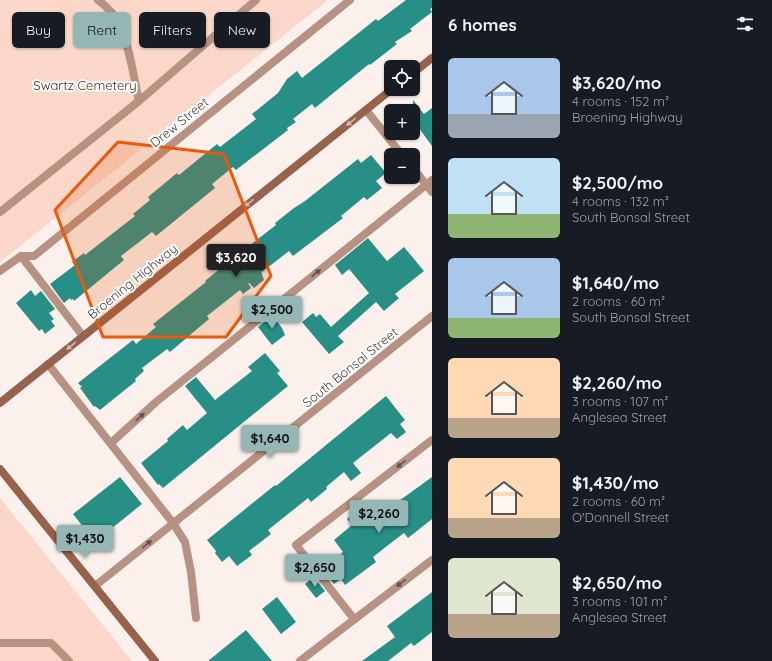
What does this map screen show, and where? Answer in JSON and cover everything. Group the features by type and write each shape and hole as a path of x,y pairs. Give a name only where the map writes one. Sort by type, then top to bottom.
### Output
{"street":[{"path":"98,0 106,6 119,23 126,43 139,101"},
{"path":"240,0 246,7"},
{"path":"0,212 139,101 246,7 256,0"},
{"name":"Drew Street","path":"21,256 34,256 350,0"},
{"path":"420,67 432,58"},
{"name":"Broening Highway","path":"0,403 384,95"},
{"path":"366,110 396,148"},
{"path":"420,174 429,182 432,192"},
{"path":"111,443 156,402 429,182"},
{"path":"0,271 21,256 83,336"},
{"name":"South Bonsal Street","path":"94,586 432,316"},
{"path":"48,364 174,523 184,542 191,572 196,618"},
{"path":"354,619 296,545 432,440"},
{"path":"0,469 155,661"},
{"path":"300,661 432,560"},
{"path":"0,643 51,643 69,661"}],"highlighted area":[{"path":"118,142 224,154 271,276 226,337 103,337 55,210"}],"green space":[{"name":"Swartz Cemetery","path":"0,0 328,0 270,46 270,12 214,12 214,48 268,48 0,262"},
{"path":"0,498 132,661 0,661"}],"building":[{"path":"406,0 432,0 432,8 430,9 432,12 410,29 412,31 395,42 397,44 370,65 369,64 315,108 312,104 293,119 296,122 287,128 288,130 236,170 233,167 212,184 215,188 156,236 152,232 121,256 124,260 74,301 70,298 64,303 50,284 75,265 72,262 84,253 85,255 135,216 133,214 150,200 148,197 177,173 179,175 217,144 220,147 256,119 252,114 278,93 287,79 297,71 302,78 376,19 378,21"},
{"path":"432,108 432,146 420,130 420,109 424,114"},
{"path":"371,155 384,171 384,175 376,181 382,188 367,200 364,197 341,216 343,218 293,256 289,251 262,272 261,271 264,280 254,288 248,283 251,288 243,294 240,290 207,316 209,319 170,352 167,349 142,368 144,371 135,379 136,381 100,410 95,406 94,407 78,383 133,340 136,344 156,327 153,324 276,225 275,223 294,208 358,159 361,163"},
{"path":"368,238 387,261 404,247 424,271 395,294 399,298 384,311 376,302 338,336 344,342 329,354 302,322 313,313 316,317 320,314 331,327 369,293 349,269 342,275 335,265"},
{"path":"31,290 35,296 41,291 55,309 49,313 54,319 51,321 55,326 45,334 42,329 39,331 16,303"},
{"path":"272,315 282,328 285,335 272,345 258,327"},
{"path":"265,353 280,371 277,373 288,386 163,488 159,484 158,485 141,463 168,441 167,439 183,425 187,430 207,413 185,386 196,377 215,400 252,371 248,367"},
{"path":"386,396 405,420 400,424 406,432 397,439 391,433 353,463 361,473 351,481 344,472 311,502 308,498 268,530 271,534 249,551 252,555 237,566 229,556 222,562 215,553 216,551 207,540"},
{"path":"120,477 142,504 96,541 73,514"},
{"path":"432,477 432,519 408,538 404,533 373,557 376,562 345,585 341,579 334,584 323,571 330,565 329,563 343,552 334,540 352,525 347,519 357,511 366,522 368,520 370,522"},
{"path":"314,577 325,591 316,598 305,584"},
{"path":"432,592 432,632 414,646 411,643 388,661 362,661 395,637 387,626"},
{"path":"277,597 296,622 281,634 262,609"},
{"path":"246,630 272,661 208,661"}]}
